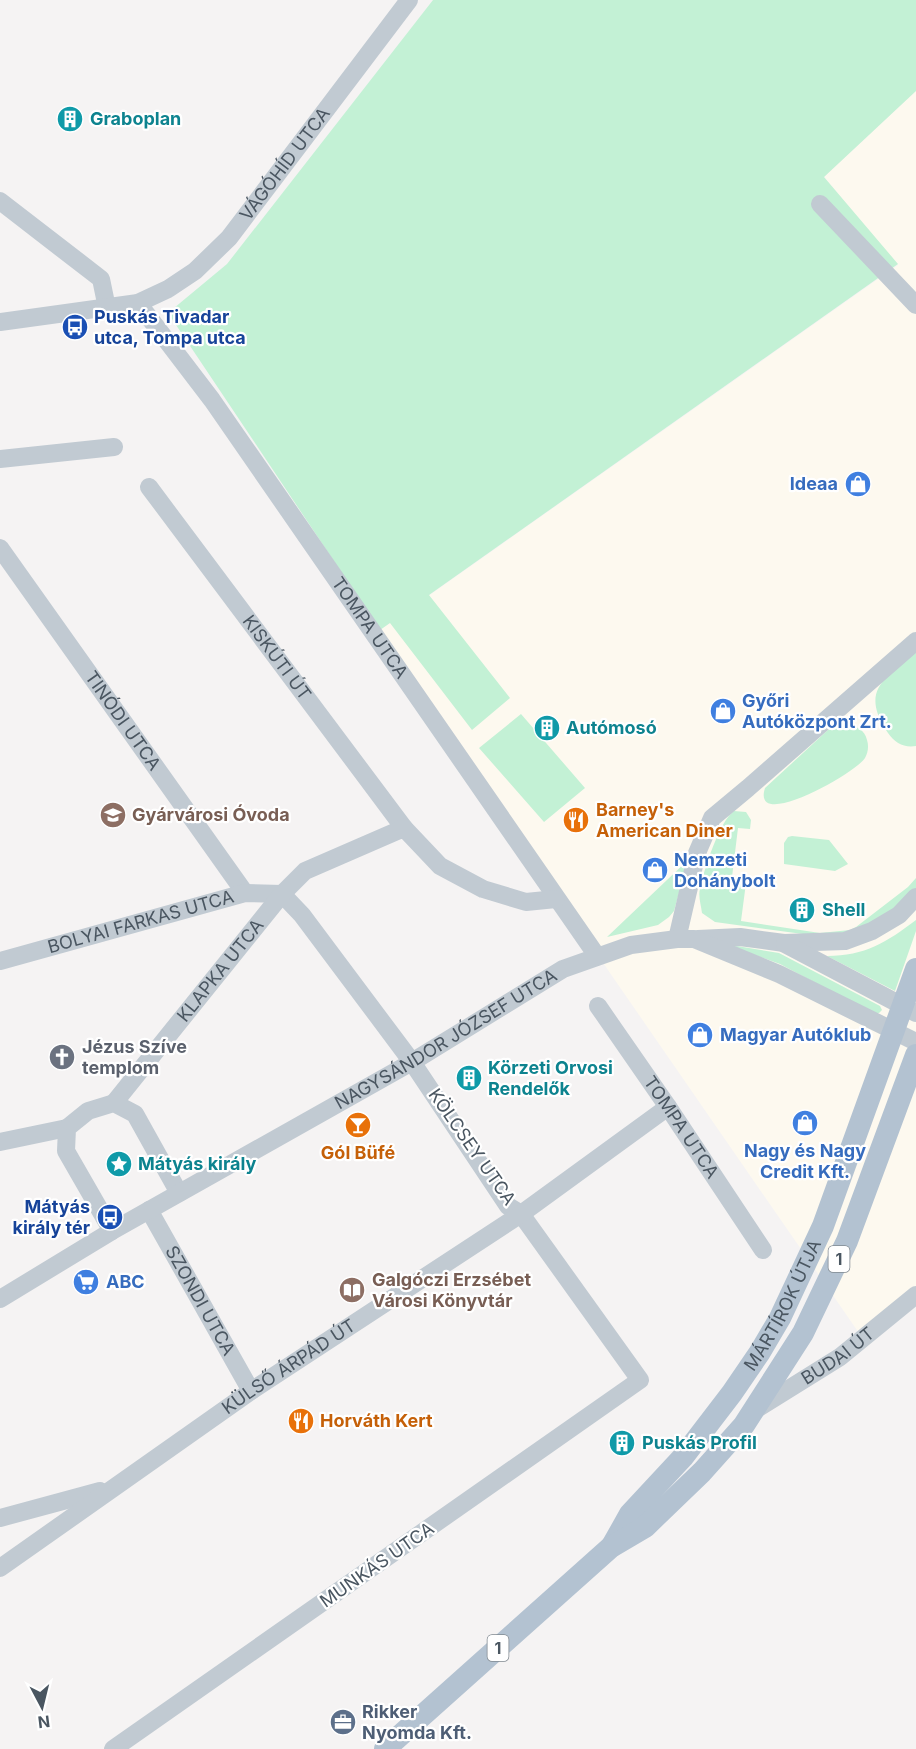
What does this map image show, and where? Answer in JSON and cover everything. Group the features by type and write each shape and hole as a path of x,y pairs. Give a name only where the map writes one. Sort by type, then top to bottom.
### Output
{"main road":[{"name":"1","path":"895,1030 910,1010 916,969"},
{"name":"MÁRTÍROK ÚTJA","path":"611,1547 630,1514 683,1457 732,1393 780,1318 823,1226 895,1030"},
{"name":"MÁRTÍROK ÚTJA","path":"385,1749 611,1547 645,1527 702,1473 744,1425 803,1333 847,1241 916,1055"}],"street":[{"name":"VÁGÓHÍD UTCA","path":"0,322 138,303 168,290 195,272 229,238 409,0"},
{"path":"0,201 101,279 107,308"},
{"path":"820,204 916,305"},
{"name":"TOMPA UTCA","path":"138,303 212,400 597,956"},
{"path":"0,459 114,447"},
{"name":"KISKÚTI ÚT","path":"149,488 404,828"},
{"name":"TINÓDI UTCA","path":"0,548 245,893"},
{"path":"916,641 712,818 697,853 685,939 740,937 783,943 845,941 872,931 899,915 916,897"},
{"path":"282,894 305,871 404,828 440,866 483,889 526,902 556,899"},
{"name":"BOLYAI FARKAS UTCA","path":"0,961 245,893 282,894"},
{"name":"KÖLCSEY UTCA","path":"282,894 302,915 412,1062 508,1206 521,1214 640,1380"},
{"name":"KLAPKA UTCA","path":"114,1103 282,894"},
{"name":"NAGYSÁNDOR JÓZSEF UTCA","path":"0,1299 112,1231 412,1062 563,969 631,945 685,939 779,974 916,1042"},
{"path":"783,943 910,1010"},
{"name":"TOMPA UTCA","path":"598,1006 763,1250"},
{"path":"0,1142 67,1128 88,1111 114,1103 135,1114 179,1193"},
{"name":"KÜLSŐ ÁRPÁD ÚT","path":"0,1568 251,1390 521,1214 668,1107"},
{"path":"67,1128 66,1151 112,1231"},
{"name":"SZONDI UTCA","path":"149,1210 251,1390"},
{"name":"BUDAI ÚT","path":"753,1411 840,1357 916,1294"},
{"name":"MUNKÁS UTCA","path":"113,1749 640,1380"},
{"path":"0,1518 113,1487"}],"shaded area":[{"path":"916,91 916,1302 868,1346 610,973 380,630 898,265 824,177"}],"green space":[{"path":"433,0 916,0 916,91 824,177 898,264 429,595 510,698 472,730 390,623 380,630 168,313 227,264"},
{"path":"916,650 916,746 908,746 897,742 888,733 876,706 876,695 880,686 894,669"},
{"path":"521,714 585,788 544,822 479,748"},
{"path":"847,724 862,731 868,742 866,756 857,766 806,796 773,804 765,800 765,788 829,729"},
{"path":"734,811 746,812 751,820 750,829 738,828 732,877 746,883 741,921 820,933 850,930 908,887 916,878 916,888 875,926 825,937 715,922 702,913 699,892 708,859 718,835"},
{"path":"788,837 829,840 848,864 835,871 784,864 784,843"},
{"path":"688,860 674,911 669,917 658,925 607,937"},
{"path":"916,920 916,931 895,991 827,956 853,953 875,946"},
{"path":"725,944 779,953 880,1006 882,1010 874,1014 780,964"}],"place":[{"name":"Graboplan","path":"70,119"},
{"name":"Puskás Tivadar utca, Tompa utca","path":"75,327"},
{"name":"Ideaa","path":"858,484"},
{"name":"Győri Autóközpont Zrt.","path":"723,711"},
{"name":"Autómosó","path":"547,728"},
{"name":"Gyárvárosi Óvoda","path":"113,815"},
{"name":"Barney's American Diner","path":"576,820"},
{"name":"Nemzeti Dohánybolt","path":"655,870"},
{"name":"Shell","path":"802,910"},
{"name":"Magyar Autóklub","path":"700,1035"},
{"name":"Jézus Szíve templom","path":"62,1057"},
{"name":"Körzeti Orvosi Rendelők","path":"469,1078"},
{"name":"Nagy és Nagy Credit Kft.","path":"805,1123"},
{"name":"Gól Büfé","path":"358,1125"},
{"name":"Mátyás király","path":"119,1164"},
{"name":"Mátyás király tér","path":"110,1217"},
{"name":"ABC","path":"86,1282"},
{"name":"Galgóczi Erzsébet Városi Könyvtár","path":"352,1290"},
{"name":"Horváth Kert","path":"301,1421"},
{"name":"Puskás Profil","path":"622,1443"},
{"name":"Rikker Nyomda Kft.","path":"343,1722"}]}
